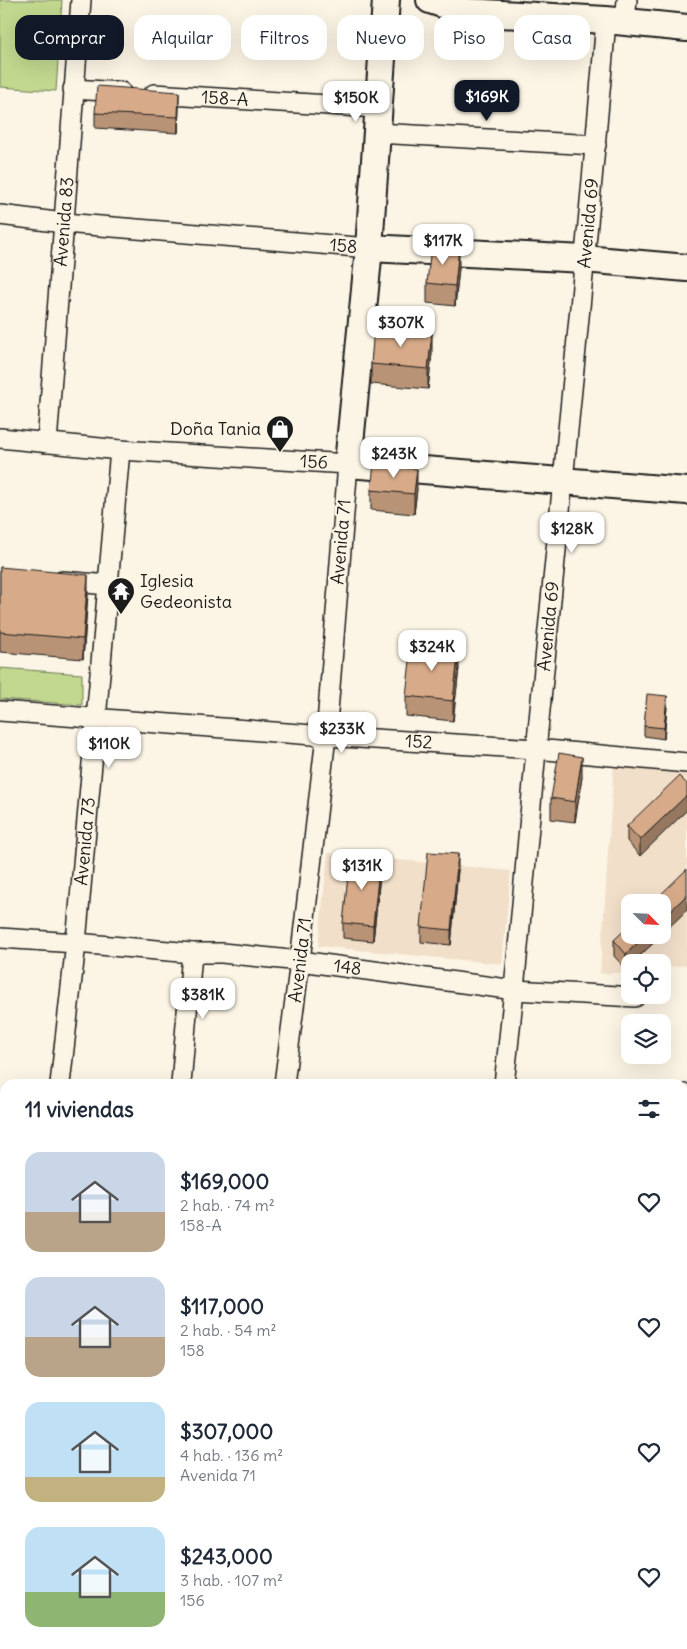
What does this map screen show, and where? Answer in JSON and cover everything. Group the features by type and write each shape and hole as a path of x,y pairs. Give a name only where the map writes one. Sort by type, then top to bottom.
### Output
{"main road":[{"name":"Avenida 71","path":"348,464 369,248 376,120 386,0"},
{"path":"430,0 466,12 620,14 687,28"},
{"name":"158","path":"369,248 584,259 687,268"},
{"name":"156","path":"348,464 687,491"}],"street":[{"name":"Avenida 83","path":"47,443 81,0"},
{"name":"Avenida 69","path":"505,1079 515,990 536,749 596,145 620,14"},
{"name":"158-A","path":"74,89 596,145"},
{"name":"158","path":"0,215 64,223 369,248"},
{"name":"156","path":"0,438 120,450 348,464"},
{"name":"Avenida 73","path":"61,1079 76,943 120,450"},
{"name":"Avenida 71","path":"285,1079 326,736 348,464"},
{"path":"49,580 108,585"},
{"name":"152","path":"0,711 326,736 536,749 687,763"},
{"name":"148","path":"0,938 192,953 222,953 300,961 515,990 621,996"},
{"path":"181,1079 192,953"}],"shaded area":[{"path":"614,763 687,771 687,965 671,967 671,954 621,954 621,973 600,974"},
{"path":"328,853 511,871 502,964 318,946"}],"green space":[{"path":"0,0 62,0 61,15 15,15 15,60 58,60 56,91 0,87"},
{"path":"0,668 82,674 82,705 0,699"}],"building":[{"path":"97,86 179,92 178,117 95,113"},
{"path":"431,246 459,248 455,286 427,283"},
{"path":"374,328 432,333 428,369 371,364"},
{"path":"374,464 417,469 414,494 371,490"},
{"path":"0,567 88,575 83,639 0,632"},
{"path":"412,643 459,648 453,701 406,696"},
{"path":"647,694 667,696 664,728 644,726"},
{"path":"559,753 582,757 575,802 551,798"},
{"path":"679,776 687,784 687,795 640,840 627,826"},
{"path":"428,852 458,854 451,930 421,927"},
{"path":"350,857 380,860 373,926 343,923"},
{"path":"687,869 687,895 671,910 671,894 661,894"},
{"path":"621,933 621,944 637,944 626,954 614,940"}],"place":[{"name":"Doña Tania","path":"280,453"},
{"name":"Iglesia Gedeonista","path":"121,615"}]}
